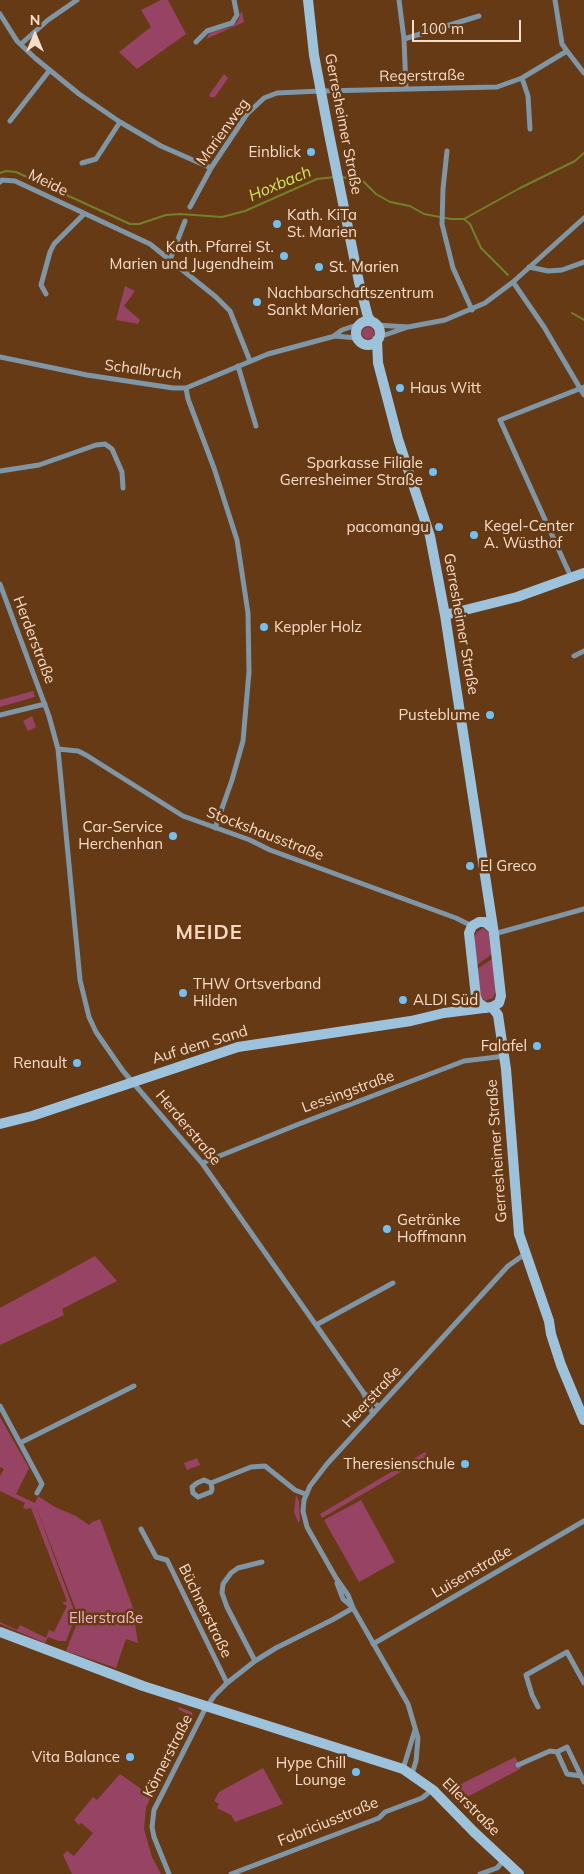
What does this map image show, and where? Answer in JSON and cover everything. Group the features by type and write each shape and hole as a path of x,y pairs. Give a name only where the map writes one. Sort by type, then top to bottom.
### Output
{"street":[{"path":"21,44 48,20 77,0"},
{"path":"196,42 207,31 232,23 237,15 234,0"},
{"name":"Gerresheimer Straße","path":"308,0 314,56 359,282 368,317 367,323"},
{"path":"399,0 404,39 406,89"},
{"path":"556,0 562,44 584,73"},
{"path":"0,14 7,27 21,44 49,70 120,122 161,146 210,168"},
{"path":"404,39 479,16"},
{"name":"Regerstraße","path":"321,90 497,87 522,78 567,51"},
{"path":"10,121 49,70"},
{"path":"522,78 528,96 530,129"},
{"name":"Marienweg","path":"190,206 210,168 247,114 264,98 277,93 321,90"},
{"path":"82,163 96,159 120,122"},
{"path":"447,152 442,224 453,268 472,310"},
{"name":"Meide","path":"0,182 2,180 15,181 138,237 170,260 216,297 230,311 250,361"},
{"path":"46,294 40,285 50,252 54,244 84,214"},
{"path":"408,327 367,323 356,332 356,338 366,345 372,345 378,339 408,327 445,320 472,310 493,298 513,282 584,218"},
{"path":"170,260 185,221"},
{"path":"530,267 548,271 562,270 584,262"},
{"path":"513,282 582,387 584,395"},
{"path":"367,323 380,330 378,339"},
{"name":"Schalbruch","path":"335,336 342,330 367,323"},
{"name":"Schalbruch","path":"0,357 87,375 172,388 186,388 274,352 335,336 353,336 356,338"},
{"name":"Gerresheimer Straße","path":"378,339 376,345 378,364 395,430 430,536 445,615 493,931 501,996 492,1006"},
{"name":"Gerresheimer Straße","path":"366,345 378,364"},
{"path":"238,366 256,426"},
{"path":"571,578 500,420 582,387"},
{"path":"186,388 237,540 248,620 249,672 243,741 236,771 215,828"},
{"path":"0,471 39,465 98,444 105,444 112,449 122,472 123,488"},
{"path":"445,615 502,602 584,572"},
{"name":"Herderstraße","path":"0,584 45,704 58,749 76,949 84,999 96,1032 123,1071 202,1163 363,1392 373,1414"},
{"path":"574,656 584,651"},
{"name":"Herderstraße","path":"0,715 45,704"},
{"name":"Stockshausstraße","path":"58,749 78,751 86,754 164,806 183,816 250,840 270,850 476,924"},
{"name":"Gerresheimer Straße","path":"487,895 476,924 469,933 476,997 479,1003 492,1006 503,1014 505,1030 504,1052 509,1093 517,1221 525,1254 549,1321 550,1334 584,1420"},
{"path":"476,924 485,922 493,931 584,908"},
{"name":"Auf dem Sand","path":"444,1013 476,997"},
{"name":"Auf dem Sand","path":"0,1124 32,1116 238,1047 411,1021 444,1013 492,1006"},
{"name":"Lessingstraße","path":"202,1163 464,1061 504,1052"},
{"name":"Heerstraße","path":"306,1494 321,1471 508,1266 525,1254"},
{"path":"316,1325 393,1283"},
{"path":"20,1443 134,1386"},
{"name":"Herderstraße","path":"363,1392 380,1407"},
{"path":"0,1406 42,1484 37,1493"},
{"path":"211,1483 251,1467 265,1466 296,1490 306,1494 303,1511 307,1527 348,1595 352,1608 408,1704 418,1738 418,1748 407,1771"},
{"name":"Luisenstraße","path":"374,1644 584,1521"},
{"name":"Büchnerstraße","path":"141,1529 156,1557 167,1560 227,1683"},
{"path":"254,1661 222,1593 223,1584 231,1573 240,1568 262,1562"},
{"name":"Körnerstraße","path":"169,1874 154,1837 152,1827 154,1810 207,1706 216,1693 254,1661 352,1608"},
{"name":"Ellerstraße","path":"0,1632 143,1686 407,1771 433,1790 519,1874"},
{"path":"538,1707 526,1675 567,1652 584,1683"},
{"path":"407,1771 415,1730"},
{"path":"518,1765 550,1751 557,1752 567,1747 584,1782"},
{"path":"557,1752 567,1774 581,1776"},
{"name":"Fabriciusstraße","path":"230,1874 379,1818 385,1812 422,1798 433,1790"},
{"path":"480,1874 497,1868 504,1860"}],"green space":[{"path":"161,0 168,0 186,34 137,69 119,52 151,27 141,10"},
{"path":"241,12 244,22 206,39 213,32 231,27 238,21"},
{"path":"224,74 228,78 215,97 210,97 209,95"},
{"path":"125,286 135,291 124,306 140,320 138,324 116,320"},
{"path":"370,327 373,328 373,338 366,339 363,338 362,331 363,328"},
{"path":"33,691 35,697 0,707 0,700"},
{"path":"32,716 36,727 28,731 23,721"},
{"path":"483,928 489,933 492,954 477,965 474,939 476,933"},
{"path":"492,959 496,990 493,998 485,1001 481,996 477,969"},
{"path":"95,1256 117,1281 62,1309 64,1315 0,1345 0,1308"},
{"path":"0,1417 29,1468 16,1494 35,1503 38,1496 89,1525 100,1519 132,1605 138,1643 126,1639 116,1668 66,1651 79,1618 35,1504 76,1616 66,1641 59,1641 48,1637 45,1643 0,1624 0,1622 17,1630 20,1625 46,1638 49,1630 54,1632 67,1606 62,1603 67,1601 31,1508 23,1508 25,1503 0,1491 0,1476 4,1469 0,1467"},
{"path":"425,1452 428,1456 322,1518 320,1514"},
{"path":"197,1458 200,1465 187,1470 184,1463"},
{"path":"296,1495 299,1501 300,1521 298,1522 294,1512"},
{"path":"361,1500 395,1562 359,1582 324,1520"},
{"path":"179,1707 192,1712 193,1717 172,1759 187,1727 183,1725 189,1715 178,1709"},
{"path":"515,1757 521,1767 520,1769 456,1803 451,1789"},
{"path":"263,1768 283,1804 235,1822 231,1815 217,1808 219,1804 214,1801 219,1792"},
{"path":"120,1774 151,1796 146,1808 144,1829 152,1857 161,1874 72,1874 63,1855 67,1851 74,1856 93,1833 74,1820 93,1797 97,1800"}],"waterway":[{"name":"Hoxbach","path":"342,177 363,181 376,194 390,202 410,206 424,214 451,219 464,219 520,188 575,161 584,153"},
{"name":"Hoxbach","path":"0,173 6,171 16,172 130,224 139,224 166,215 222,217 245,211 317,179 335,177"},
{"path":"464,219 470,224 481,248 508,275"},
{"path":"572,313 584,320"}],"place":[{"name":"Einblick","path":"311,152"},
{"name":"Kath. KiTa St. Marien","path":"277,224"},
{"name":"Kath. Pfarrei St. Marien und Jugendheim","path":"284,256"},
{"name":"St. Marien","path":"319,267"},
{"name":"Nachbarschaftszentrum Sankt Marien","path":"257,302"},
{"name":"Haus Witt","path":"400,388"},
{"name":"Sparkasse Filiale Gerresheimer Straße","path":"433,472"},
{"name":"pacomangu","path":"439,527"},
{"name":"Kegel-Center A. Wüsthof","path":"474,535"},
{"name":"Keppler Holz","path":"264,627"},
{"name":"Pusteblume","path":"490,715"},
{"name":"Car-Service Herchenhan","path":"173,836"},
{"name":"El Greco","path":"470,866"},
{"name":"THW Ortsverband Hilden","path":"183,993"},
{"name":"ALDI Süd","path":"403,1000"},
{"name":"Falafel","path":"537,1046"},
{"name":"Renault","path":"77,1063"},
{"name":"Getränke Hoffmann","path":"387,1229"},
{"name":"Theresienschule","path":"465,1464"},
{"name":"Vita Balance","path":"130,1757"},
{"name":"Hype Chill Lounge","path":"356,1772"}],"district":[{"name":"MEIDE","path":"209,933"}]}
